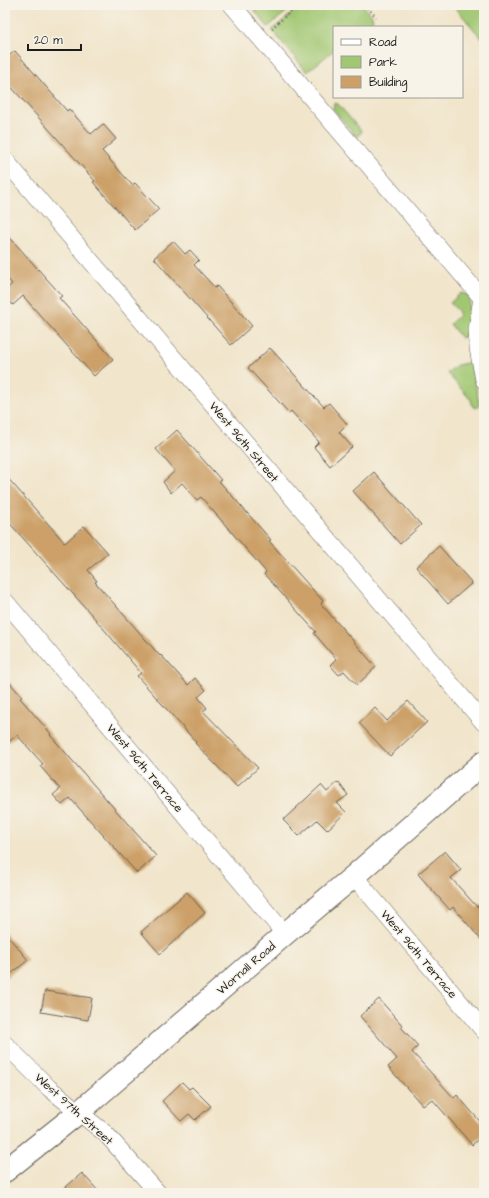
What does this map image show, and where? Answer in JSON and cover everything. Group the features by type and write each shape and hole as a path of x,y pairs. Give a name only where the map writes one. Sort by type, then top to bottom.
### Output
{"main road":[{"name":"Wornall Road","path":"5,1171 78,1113 354,876 484,762"}],"street":[{"path":"232,5 483,296 477,329 478,348 484,380"},
{"name":"West 96th Street","path":"5,160 484,723"},
{"name":"West 96th Terrace","path":"5,601 285,934"},
{"name":"West 96th Terrace","path":"354,876 484,1031"},
{"name":"West 97th Street","path":"5,1044 49,1088 78,1113 106,1134 158,1193"}],"path":[{"path":"268,30 298,5"},
{"path":"365,5 376,17"}],"green space":[{"path":"250,5 295,5 268,27"},
{"path":"302,5 363,5 372,16 373,20 364,26 333,26 333,51 307,72 272,30"},
{"path":"453,5 484,5 484,41"},
{"path":"334,103 338,104 362,132 357,137 333,109"},
{"path":"461,293 468,295 470,299 467,334 465,337 461,338 450,324 459,315 459,312 450,303"},
{"path":"470,363 472,367 479,403 479,406 476,408 473,407 471,400 447,373 457,365"}],"building":[{"path":"15,51 67,111 69,109 91,134 103,124 116,139 102,151 132,185 135,183 159,209 135,230 93,182 95,181 5,80 5,59"},
{"path":"5,232 62,296 59,298 113,359 94,376 23,296 13,305 5,296 5,290 12,284 5,276"},
{"path":"173,241 185,254 190,250 199,260 194,265 215,288 217,286 252,326 231,345 154,258"},
{"path":"270,348 324,407 329,403 347,424 339,432 352,447 330,466 314,447 319,442 291,411 289,413 248,368"},
{"path":"177,430 221,480 219,481 271,540 269,541 323,601 321,604 376,667 357,685 344,671 339,675 330,665 336,659 314,633 316,632 264,574 266,572 201,497 197,500 182,483 171,493 163,482 175,471 156,449"},
{"path":"374,472 421,525 400,544 353,491"},
{"path":"5,475 65,543 84,526 108,553 88,570 97,581 95,582 160,656 161,655 188,685 195,678 206,690 198,697 207,708 203,711 258,768 237,787 195,743 196,742 137,676 141,673 91,614 5,518"},
{"path":"439,546 472,583 448,604 416,567"},
{"path":"5,677 22,697 20,698 51,734 50,735 156,856 137,873 70,798 62,805 53,795 60,789 40,766 43,764 17,735 5,745"},
{"path":"408,701 427,722 390,756 359,723 375,708 387,721"},
{"path":"338,782 348,795 337,803 346,812 327,830 317,820 299,836 283,820 321,785 327,792"},
{"path":"445,851 461,870 451,878 477,907 484,901 484,943 453,907 450,910 418,874"},
{"path":"187,892 205,913 160,954 141,932"},
{"path":"5,933 28,960 5,979"},
{"path":"45,991 92,998 88,1020 41,1012"},
{"path":"379,999 403,1026 401,1027 418,1046 412,1052 454,1098 457,1095 484,1126 484,1134 472,1145 432,1099 423,1106 388,1067 397,1059 360,1016"},
{"path":"182,1082 189,1089 192,1087 211,1106 195,1120 189,1114 181,1121 162,1101"},
{"path":"82,1173 100,1193 59,1193"}]}
